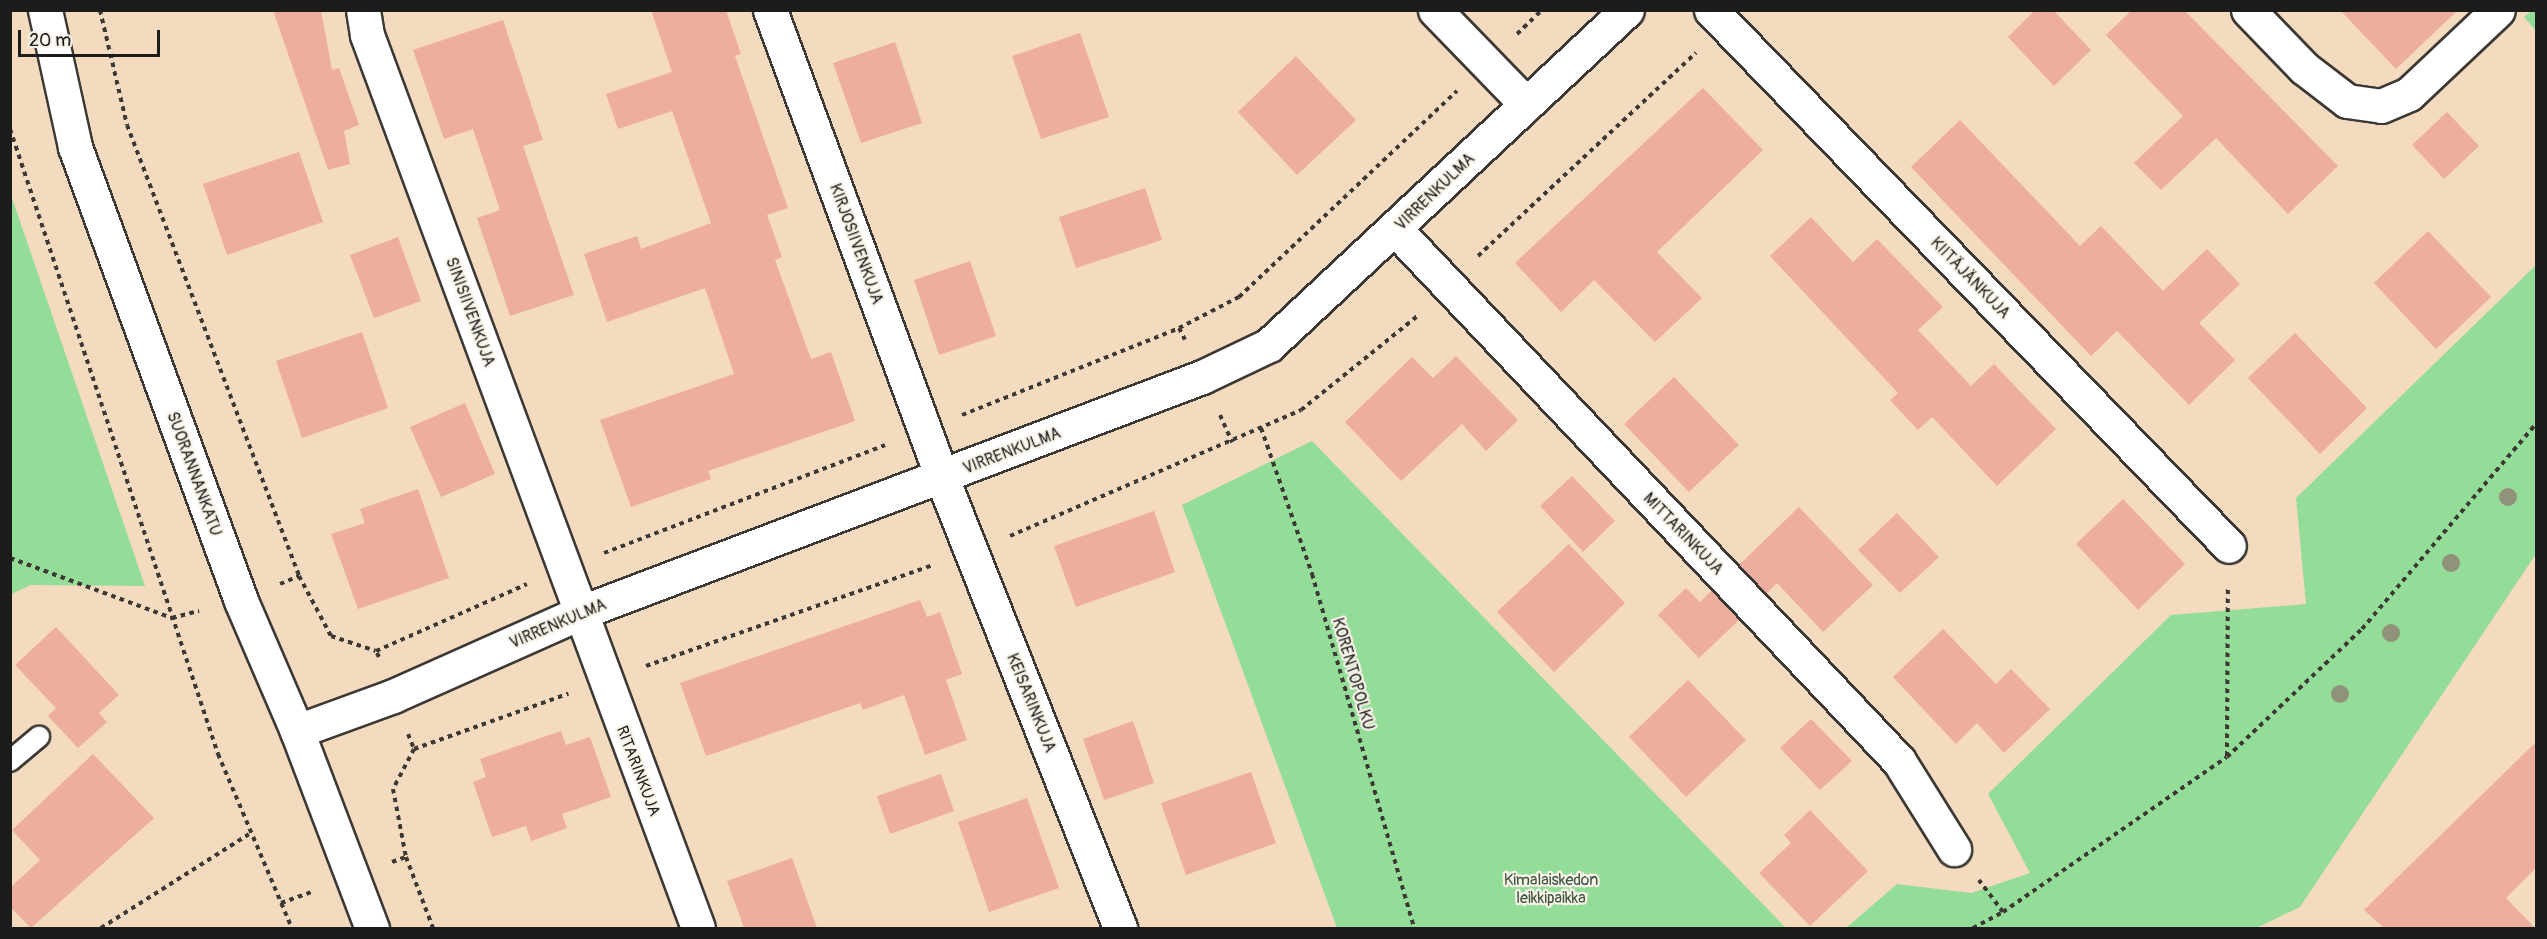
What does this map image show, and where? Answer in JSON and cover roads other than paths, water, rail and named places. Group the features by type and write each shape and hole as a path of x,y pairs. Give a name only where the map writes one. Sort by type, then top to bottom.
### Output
{"street":[{"name":"SUORANNANKATU","path":"45,10 75,147 241,601 297,731 372,928"},
{"name":"SINISIIVENKUJA","path":"363,10 367,35 565,568 579,613"},
{"name":"KIRJOSIIVENKUJA","path":"770,10 942,478"},
{"path":"1435,10 1526,104"},
{"name":"VIRRENKULMA","path":"297,731 393,696 579,613 942,478 1202,377 1269,345 1396,230 1627,10"},
{"name":"KIITÄJÄNKUJA","path":"1712,10 2229,546"},
{"path":"2248,10 2304,68 2347,101 2381,106 2409,94 2498,10"},
{"name":"MITTARINKUJA","path":"1396,230 1899,762 1954,849"},
{"name":"KEISARINKUJA","path":"942,478 1120,928"},
{"name":"RITARINKUJA","path":"579,613 698,928"}],"lane":[{"path":"10,761 39,736"}],"park label":[{"name":"Kimalaiskedon leikkipaikka","path":"1551,889"}]}
